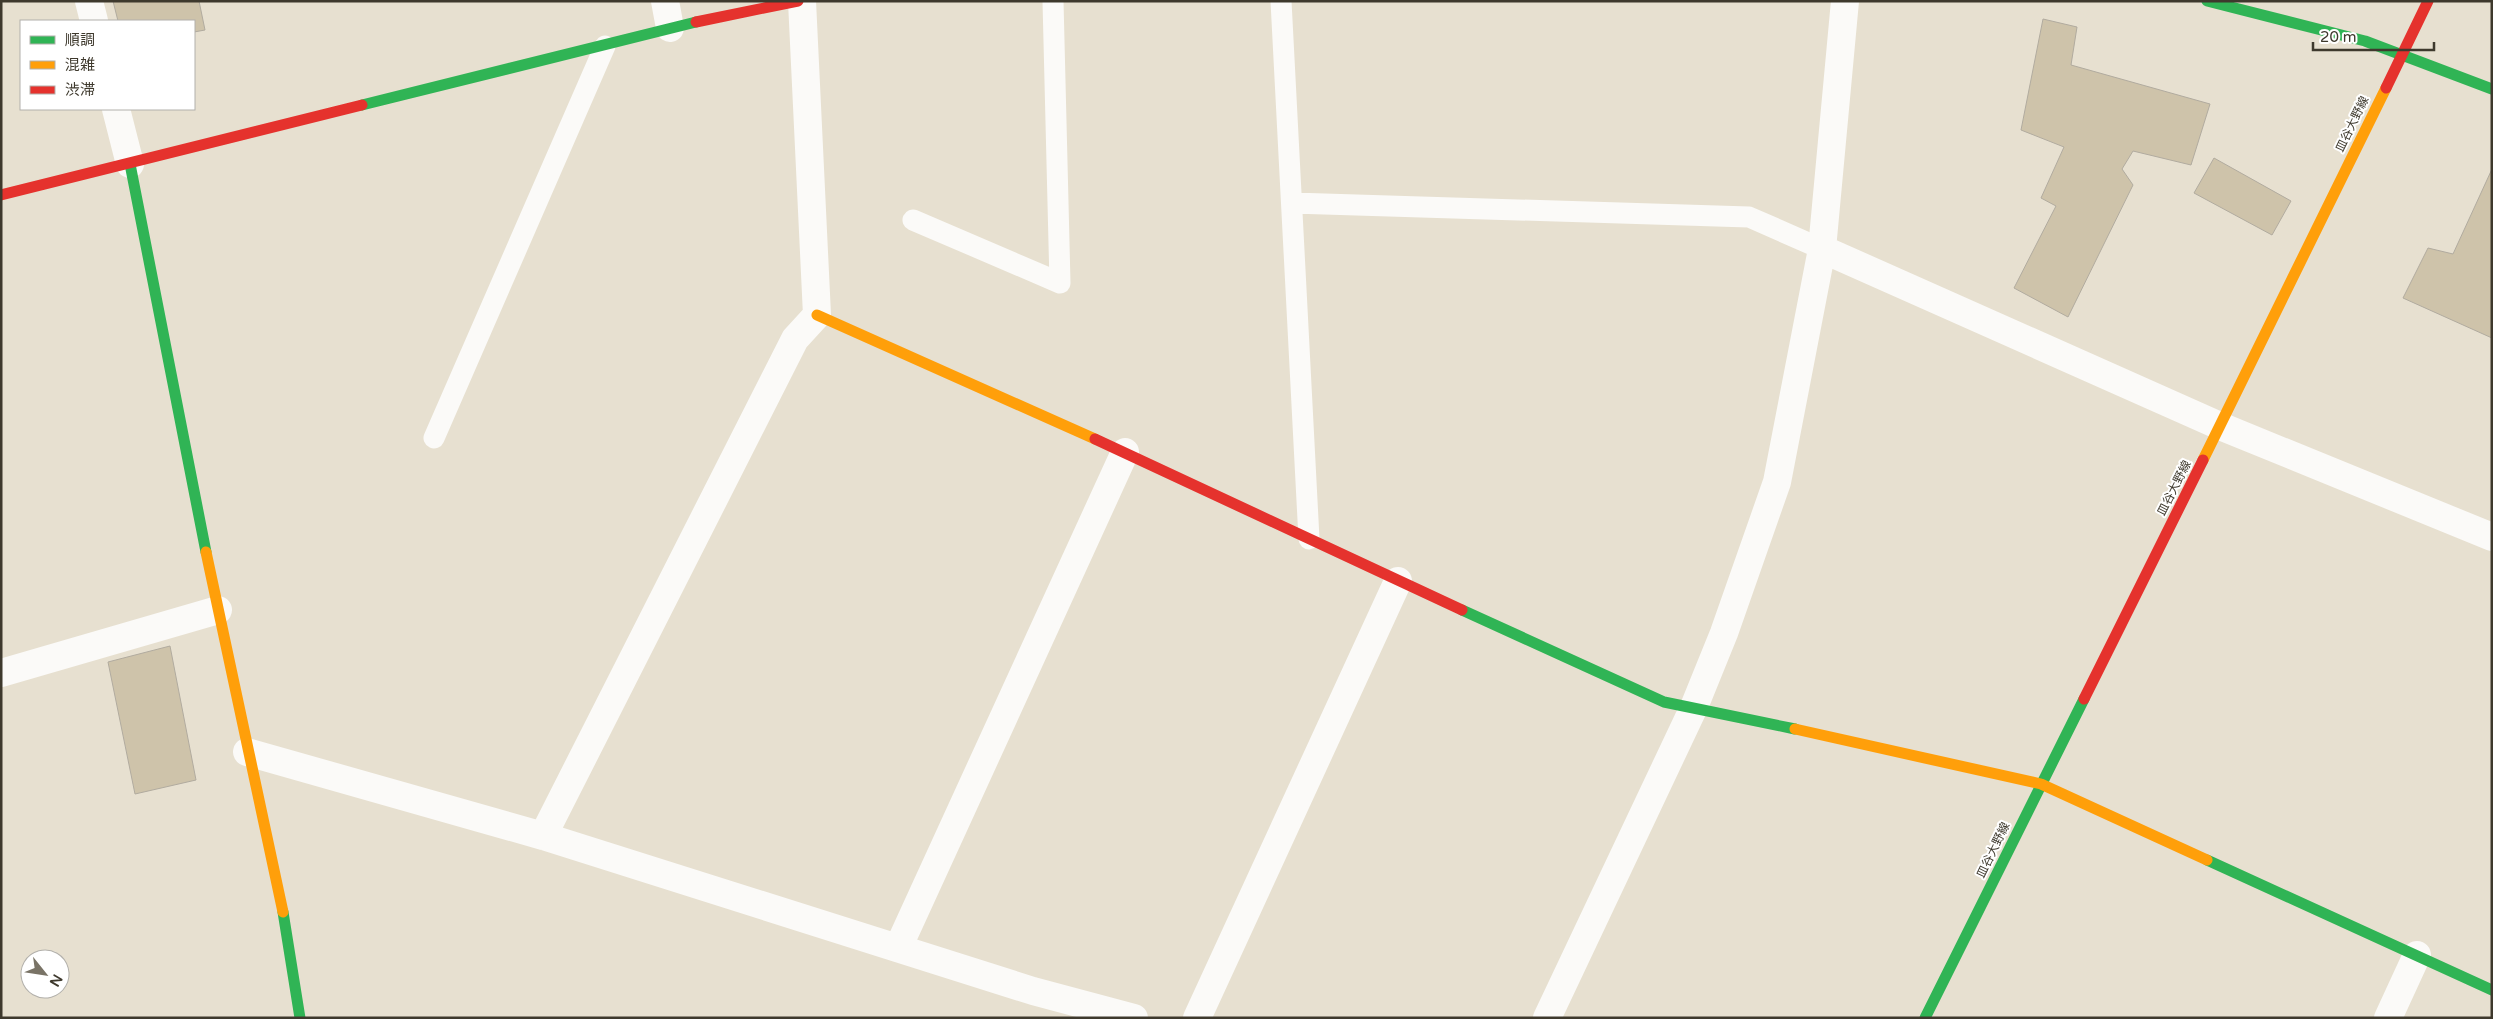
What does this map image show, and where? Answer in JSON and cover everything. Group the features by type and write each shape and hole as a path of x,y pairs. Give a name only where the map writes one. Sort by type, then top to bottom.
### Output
{"street":[{"path":"89,1 94,20"},
{"path":"665,1 670,28"},
{"path":"1,196 605,46 670,28 798,1"},
{"path":"543,836 795,339 817,315 802,1"},
{"path":"1547,1018 1694,706 1724,634 1777,482 1822,249 1845,1"},
{"path":"2206,1 2365,41 2492,89"},
{"name":"皿谷大野線","path":"1925,1018 2220,426 2428,1"},
{"path":"116,110 130,164 247,752 280,892 300,1018"},
{"path":"1822,249 2220,426 2492,538"},
{"path":"817,315 1125,452 1398,581 1664,702 1694,706 2042,784 2492,990"},
{"path":"898,948 1125,452"},
{"path":"1197,1018 1398,581"},
{"path":"1,673 218,610"},
{"path":"247,752 543,836 1033,991 1134,1018"},
{"path":"2388,1018 2417,955"}],"lane":[{"path":"913,220 1060,283 1053,1"},
{"path":"1282,1 1309,539"},
{"path":"434,438 605,46"},
{"path":"1292,203 1749,217 1822,249"}],"building":[{"path":"113,1 199,1 205,30 195,32 195,20 118,20"},
{"path":"2043,19 2077,27 2071,65 2210,104 2191,165 2133,151 2122,169 2133,185 2068,317 2014,288 2056,206 2041,198 2064,147 2021,130"},
{"path":"2214,158 2291,201 2272,235 2194,193"},
{"path":"2492,169 2492,338 2403,298 2428,248 2453,254"},
{"path":"170,646 196,780 135,794 108,662"}],"traffic: fast":[{"path":"2207,1 2365,41 2492,89"},
{"path":"362,105 696,22"},
{"path":"130,164 206,552"},
{"path":"1462,610 1664,702 1795,729"},
{"path":"1925,1018 2084,699"},
{"path":"2207,860 2492,990"},
{"path":"283,912 300,1018"}],"traffic: slow":[{"path":"2203,460 2386,88"},
{"path":"817,315 1095,439"},
{"path":"206,552 283,912"},
{"path":"1795,729 2041,784 2207,860"}],"traffic: jam":[{"path":"696,22 798,1"},
{"path":"2386,88 2428,1"},
{"path":"1,195 362,105"},
{"path":"1095,439 1462,610"},
{"path":"2084,699 2203,460"}]}
